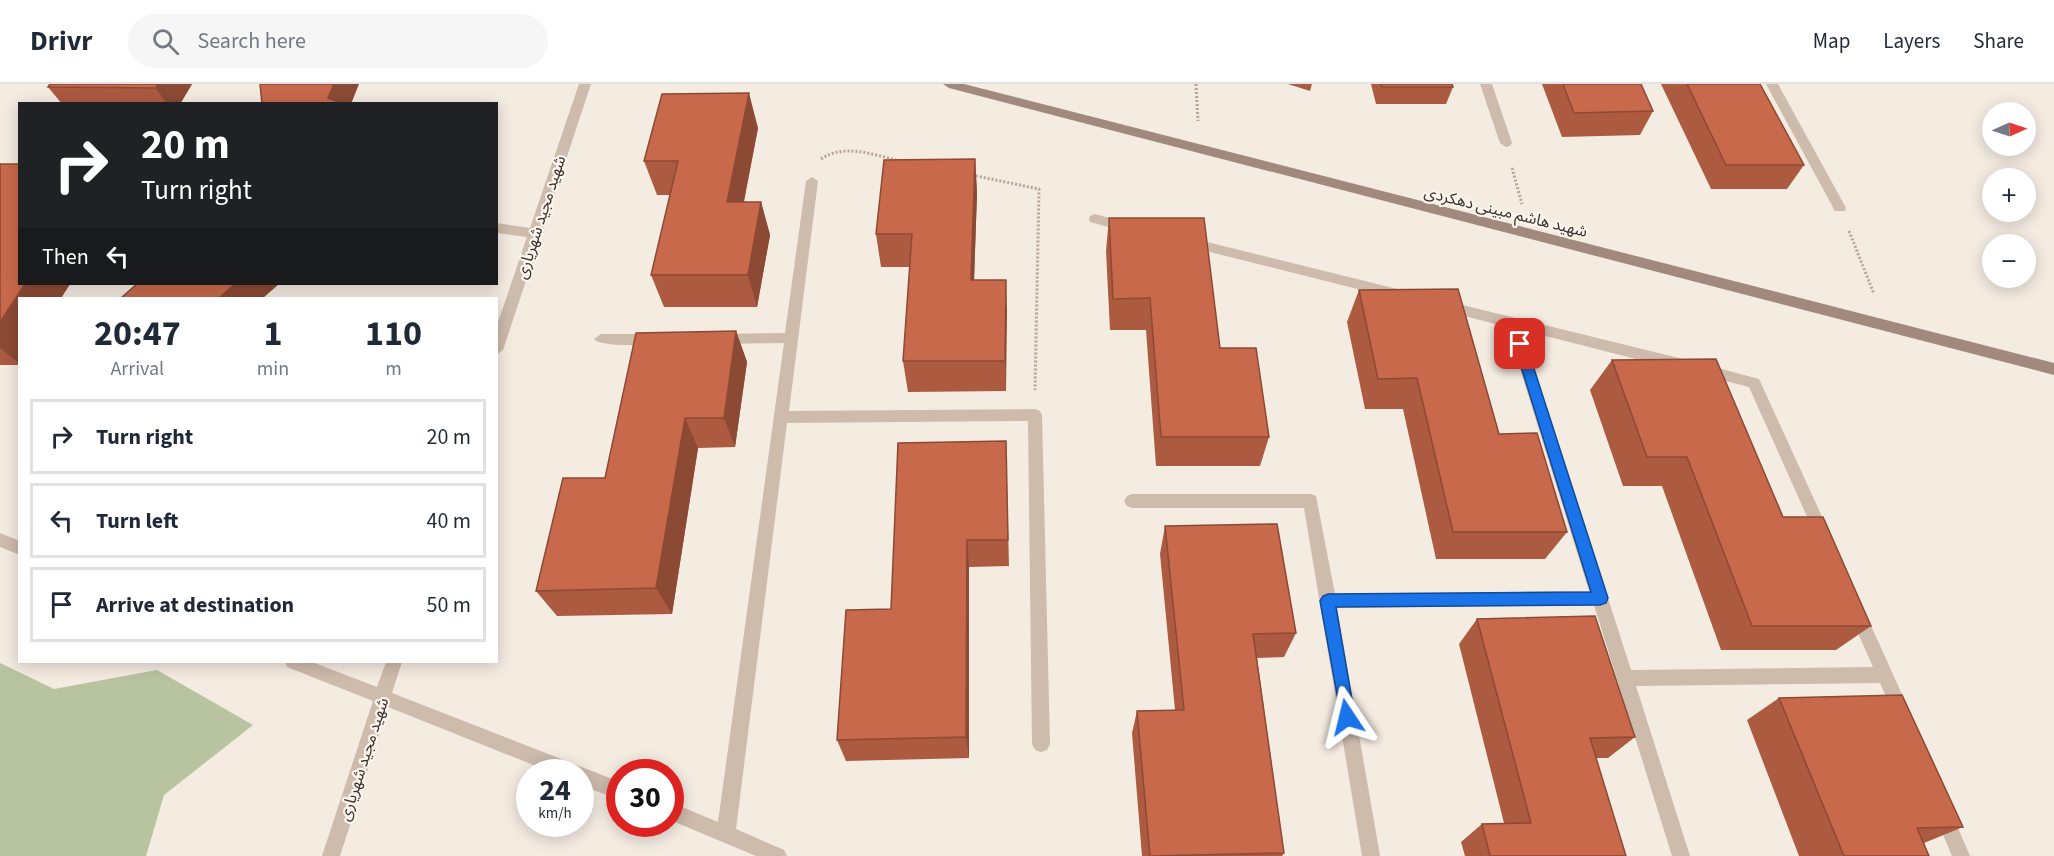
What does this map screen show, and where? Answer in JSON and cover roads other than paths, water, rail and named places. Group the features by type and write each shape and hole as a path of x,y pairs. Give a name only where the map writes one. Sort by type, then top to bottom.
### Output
{"main road":[{"name":"شهید هاشم مبینی دهکردی","path":"949,84 2054,369"}],"street":[{"name":"شهید مجید شهریاری","path":"498,344 585,84"},
{"path":"1486,84 1506,143"},
{"path":"1772,84 1840,208"},
{"path":"726,833 812,181"},
{"path":"1095,219 1142,231"},
{"path":"498,228 535,233"},
{"path":"1176,239 1409,297"},
{"path":"1432,303 1754,382 1827,545"},
{"path":"1513,323 1682,856"},
{"path":"708,339 791,338"},
{"path":"601,339 672,339"},
{"path":"780,417 1035,414 1041,744"},
{"path":"1132,501 1311,501 1371,856"},
{"path":"0,540 18,547"},
{"path":"1328,601 1600,598"},
{"path":"1851,599 1907,728"},
{"path":"295,663 538,759"},
{"name":"شهید مجید شهریاری","path":"332,856 394,663"},
{"path":"1625,678 1885,675"},
{"path":"1939,803 1961,856"},
{"path":"684,816 778,856"}]}
